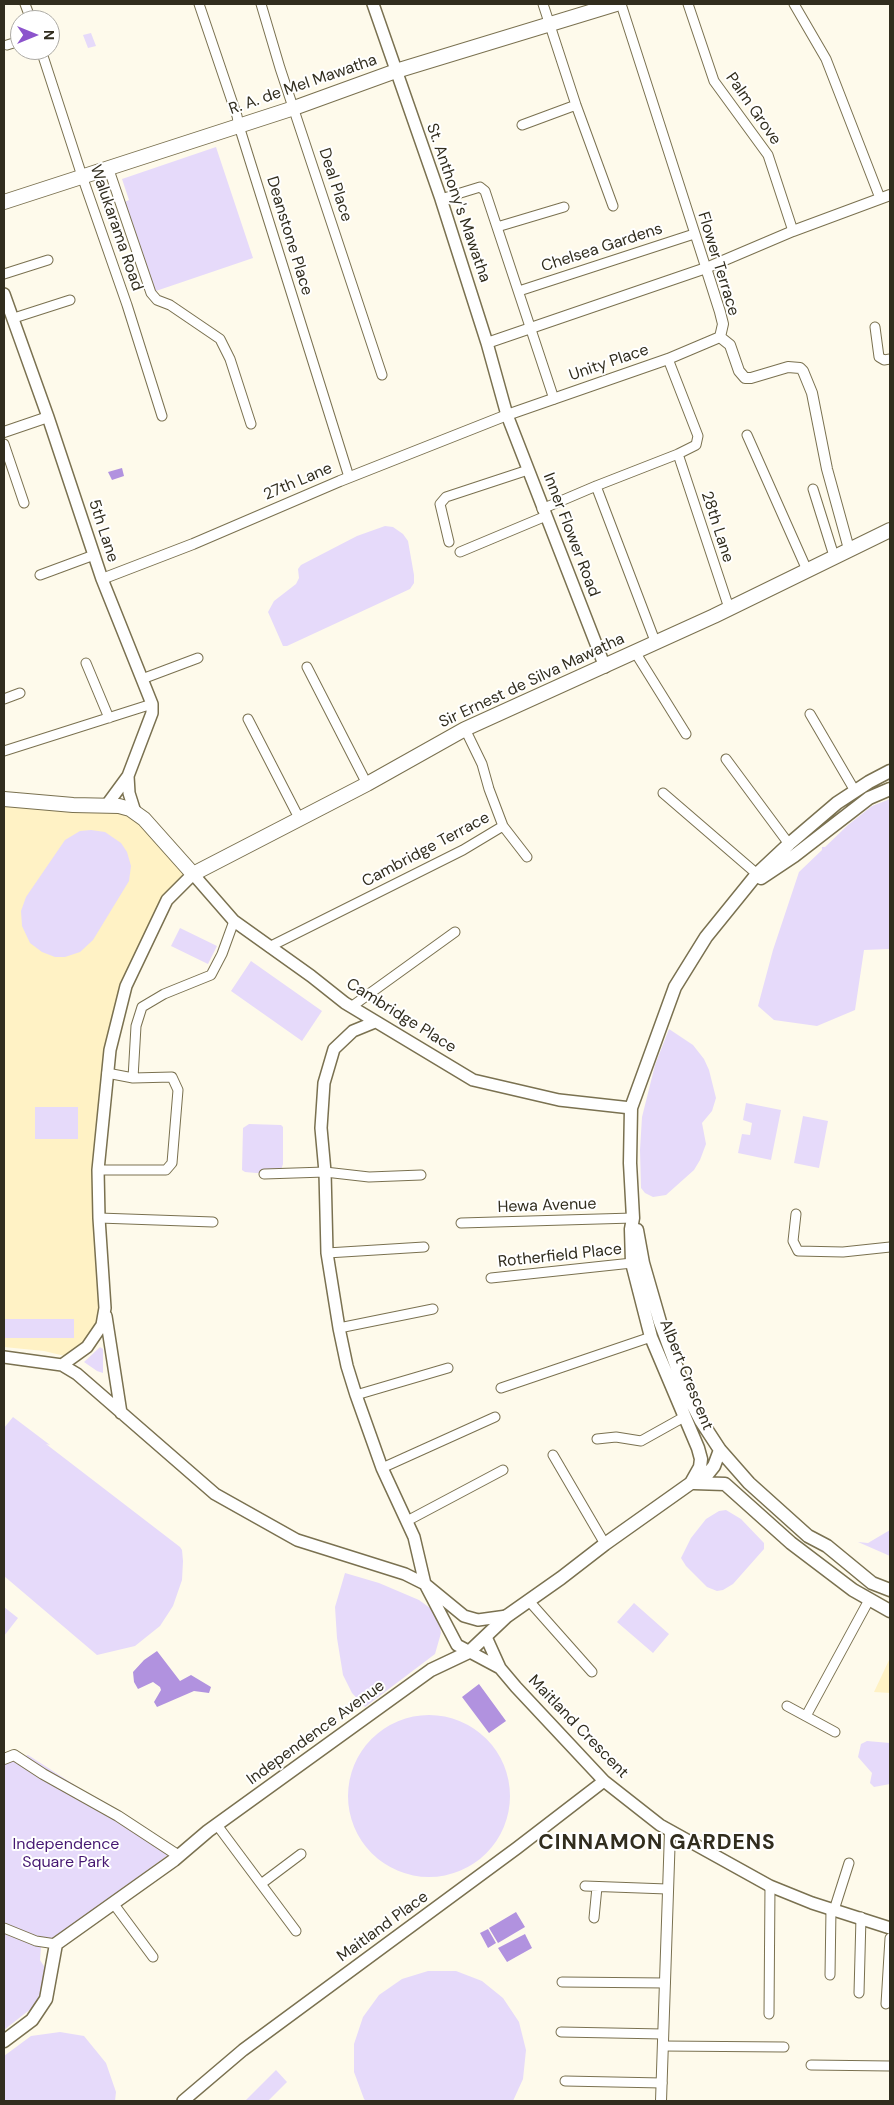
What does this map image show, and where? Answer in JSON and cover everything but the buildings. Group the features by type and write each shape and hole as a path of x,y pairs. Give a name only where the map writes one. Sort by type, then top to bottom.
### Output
{"highway":[{"name":"R. A. de Mel Mawatha","path":"4,202 294,108 396,71 616,4"},
{"name":"Sir Ernest de Silva Mawatha","path":"192,874 367,784 465,729 714,616 890,530"},
{"path":"4,798 119,806 135,812 144,819 192,874"}],"main road":[{"name":"St. Anthony's Mawatha","path":"373,4 442,199 488,343 507,415"},
{"name":"5th Lane","path":"4,294 14,318 102,579 152,704"},
{"name":"Inner Flower Road","path":"507,415 605,667"},
{"path":"106,806 128,776 152,713 152,704"},
{"path":"744,888 789,844 837,804 855,791 890,771"},
{"path":"128,776 129,793 135,812"},
{"path":"744,888 794,856 869,798 890,789"},
{"path":"121,1414 105,1308 99,1218 98,1170 110,1050 126,986 167,900 192,874"},
{"name":"Cambridge Place","path":"192,874 234,921 351,1007 474,1080 560,1100 631,1108"},
{"name":"Albert Crescent","path":"744,888 706,937 675,987 631,1108 630,1164 633,1218 660,1322 693,1406 720,1450 740,1472 808,1536 827,1546 872,1583 890,1590"},
{"name":"Maitland Crescent","path":"375,1022 353,1031 334,1048 324,1083 322,1128 327,1253 339,1328 347,1366 356,1395 382,1468 414,1537 425,1584 457,1645 500,1668"},
{"name":"Albert Crescent","path":"633,1218 631,1229 632,1263 650,1337 701,1459 700,1467 692,1483"},
{"path":"62,1365 87,1347 97,1335 102,1325 105,1308"},
{"path":"658,1354 675,1362"},
{"path":"4,1357 62,1365 77,1374 215,1494 297,1540 405,1574 425,1584 464,1616 478,1620 507,1616"},
{"name":"Independence Avenue","path":"56,1944 179,1856 217,1825 431,1670 469,1652 507,1616 605,1544 692,1483 706,1476 720,1450"},
{"path":"725,1484 729,1475 740,1472"},
{"path":"692,1483 725,1484 791,1543 869,1600 890,1612"},
{"name":"Maitland Crescent","path":"486,1637 500,1668 604,1780 670,1832 770,1886 832,1909 890,1927"},
{"name":"Maitland Place","path":"183,2101 243,2050 518,1848 604,1780"},
{"path":"4,2041 32,2020 46,1999 56,1944"}],"street":[{"name":"Deanstone Place","path":"199,4 237,116 349,477"},
{"name":"Deal Place","path":"261,4 280,68 382,375"},
{"path":"543,4 576,105 613,206"},
{"name":"Flower Terrace","path":"621,4 720,312 722,324 720,337 730,345 739,371 745,378 788,367 800,368 804,371 812,393 827,469 849,549"},
{"name":"Palm Grove","path":"688,4 714,80 768,155 793,231"},
{"path":"488,343 706,268 793,231 885,197 826,59 794,4"},
{"name":"Walukarama Road","path":"44,60 127,305 162,416"},
{"path":"522,124 576,105"},
{"path":"108,167 151,294 157,300 170,305 220,339 230,359 251,424"},
{"path":"442,199 480,187 484,191 554,399"},
{"path":"497,227 564,207"},
{"name":"Chelsea Gardens","path":"518,290 694,234"},
{"path":"4,274 48,260"},
{"path":"14,318 70,300"},
{"path":"875,327 879,357 884,360 890,359"},
{"name":"Unity Place","path":"507,415 668,359 720,337"},
{"path":"460,552 544,513 596,486 678,454 696,444 698,436 668,359"},
{"name":"27th Lane","path":"102,579 194,544 349,477 507,415"},
{"path":"4,432 48,417"},
{"path":"747,435 807,570"},
{"path":"4,444 24,503"},
{"name":"28th Lane","path":"678,454 702,532 729,608"},
{"path":"449,542 440,504 446,497 528,470"},
{"path":"596,486 655,642"},
{"path":"813,489 834,556"},
{"path":"40,575 94,555"},
{"path":"635,652 686,734"},
{"path":"142,679 198,658"},
{"path":"86,663 109,718"},
{"path":"307,667 367,784"},
{"path":"4,699 20,693"},
{"path":"4,751 152,704"},
{"path":"810,714 855,791"},
{"path":"248,719 299,818"},
{"name":"Cambridge Terrace","path":"269,947 463,850 503,826 489,790 482,764 465,729"},
{"path":"726,759 789,844"},
{"path":"663,793 757,874"},
{"path":"503,826 527,857"},
{"path":"133,1078 136,1026 142,1007 164,994 211,975 222,954 234,921"},
{"path":"351,1007 455,932"},
{"path":"98,1170 166,1170 172,1163 178,1090 172,1077 133,1078 107,1073"},
{"path":"264,1174 325,1172 369,1177 421,1175"},
{"path":"796,1214 793,1241 798,1251 843,1252 890,1247"},
{"path":"99,1218 213,1222"},
{"name":"Hewa Avenue","path":"461,1223 633,1218"},
{"path":"327,1253 424,1247"},
{"name":"Rotherfield Place","path":"491,1278 632,1263"},
{"path":"339,1328 432,1309"},
{"path":"501,1388 650,1337"},
{"path":"356,1395 448,1368"},
{"path":"382,1468 495,1416"},
{"path":"597,1439 616,1437 640,1441 684,1418"},
{"path":"553,1455 605,1544"},
{"path":"407,1521 503,1470"},
{"path":"806,1716 869,1600"},
{"path":"528,1601 592,1672"},
{"path":"787,1706 835,1732"},
{"path":"4,1759 14,1755 43,1774 118,1816 179,1856"},
{"path":"217,1825 296,1930"},
{"path":"661,2101 670,1832"},
{"path":"261,1884 301,1854"},
{"path":"830,1976 832,1909 850,1863"},
{"path":"585,1886 667,1889"},
{"path":"769,2014 770,1886"},
{"path":"594,1918 597,1887"},
{"path":"114,1903 154,1957"},
{"path":"859,1993 861,1917"},
{"path":"4,1928 36,1941 56,1944"},
{"path":"886,2004 890,1938"},
{"path":"562,1982 665,1983"},
{"path":"561,2032 663,2034"},
{"path":"663,2046 784,2047"},
{"path":"811,2065 890,2066"},
{"path":"565,2080 662,2084"}],"shaded area":[{"path":"122,468 124,476 112,480 108,472"},
{"path":"4,803 119,811 141,822 187,875 122,984 100,1105 101,1308 94,1333 69,1357 44,1351 4,1347"},
{"path":"157,1651 180,1681 191,1675 211,1687 209,1693 194,1691 157,1707 154,1702 161,1690 160,1687 153,1682 138,1689 134,1682 133,1672 144,1660"},
{"path":"890,1658 890,1693 874,1692"},
{"path":"479,1684 506,1721 489,1733 462,1697"},
{"path":"516,1912 525,1927 498,1943 489,1928"},
{"path":"488,1929 496,1943 488,1948 480,1933"},
{"path":"525,1934 532,1948 507,1962 498,1948"}],"green space":[{"path":"91,33 96,46 88,48 83,35"},
{"path":"216,147 253,258 150,293 120,204 129,200 122,179"},
{"path":"385,526 393,527 403,534 408,541 414,575 414,583 410,589 287,646 283,646 268,612 274,601 296,584 299,578 298,569 301,565 357,536"},
{"path":"890,799 890,949 864,950 855,1010 817,1026 774,1020 758,1006 773,950 799,872 822,850 822,847 825,847 848,825 872,806"},
{"path":"80,831 105,832 121,843 127,852 131,866 129,881 93,940 80,952 65,957 55,957 42,952 30,943 22,926 21,911 26,897 65,840"},
{"path":"180,928 217,946 208,964 171,946"},
{"path":"251,961 322,1011 302,1041 231,991"},
{"path":"669,1029 693,1045 704,1059 709,1070 716,1098 712,1111 702,1123 706,1144 694,1170 666,1195 653,1197 645,1193 641,1188 640,1150 642,1117 655,1065"},
{"path":"746,1103 781,1110 771,1160 738,1153 742,1134 750,1135 752,1123 743,1120"},
{"path":"35,1107 78,1107 78,1139 35,1139"},
{"path":"803,1116 828,1121 819,1168 794,1163"},
{"path":"249,1124 281,1125 283,1127 283,1164 281,1170 256,1173 242,1170 243,1128"},
{"path":"4,1319 74,1319 74,1338 4,1338"},
{"path":"100,1347 103,1349 103,1373 84,1362"},
{"path":"13,1417 182,1550 182,1580 173,1606 160,1626 135,1646 97,1655 4,1576 4,1428"},
{"path":"726,1510 741,1519 764,1543 764,1549 733,1584 717,1591 707,1587 686,1566 681,1558 691,1538 706,1519 719,1511"},
{"path":"890,1530 890,1556 858,1542 868,1543"},
{"path":"345,1573 379,1583 419,1600 434,1611 439,1621 441,1633 435,1654 365,1707 352,1693 343,1675 337,1638 335,1607"},
{"path":"634,1603 669,1634 653,1653 617,1622"},
{"path":"4,1607 18,1618 4,1636"},
{"path":"437,1715 453,1718 467,1724 487,1738 497,1751 507,1772 510,1796 507,1820 497,1841 487,1854 474,1864 453,1874 421,1877 405,1874 391,1868 377,1859 366,1848 351,1820 348,1788 351,1772 357,1758 366,1744 377,1733 405,1718"},
{"path":"867,1741 890,1743 890,1784 874,1787 870,1783 872,1773 858,1757 861,1744"},
{"name":"Independence Square Park","path":"28,1755 101,1802 171,1853 41,1947 40,1960 47,1971 42,2000 4,2030 4,1764"},
{"path":"428,1971 456,1971 482,1981 503,1998 519,2022 526,2050 523,2079 513,2101 366,2101 364,2099 354,2072 354,2044 363,2017 379,1995 402,1979"},
{"path":"60,2032 84,2036 106,2063 116,2092 115,2101 4,2101 4,2056 31,2036"},
{"path":"276,2070 287,2082 268,2101 245,2101"}],"district":[{"name":"CINNAMON GARDENS","path":"657,1843"}]}
